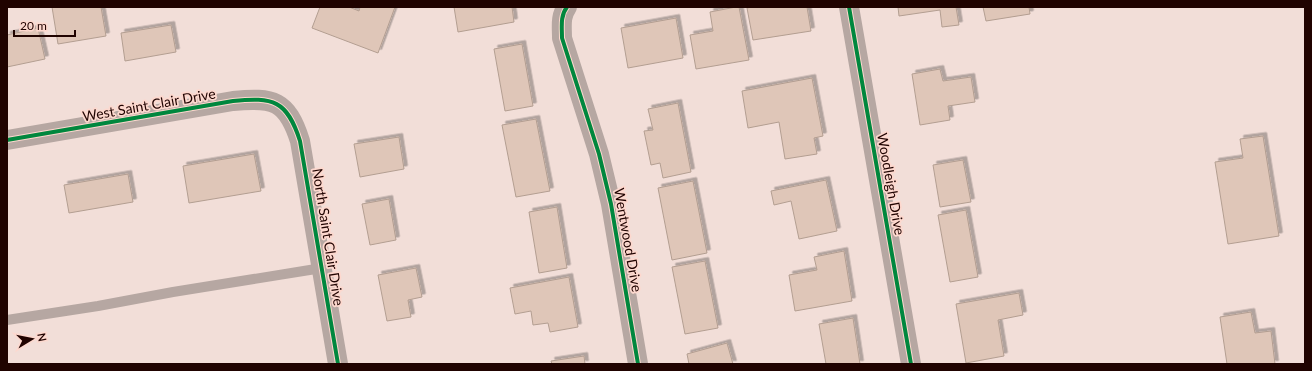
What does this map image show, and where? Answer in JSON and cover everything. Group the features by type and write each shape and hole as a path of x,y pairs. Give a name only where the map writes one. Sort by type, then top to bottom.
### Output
{"street":[{"name":"Wentwood Drive","path":"567,7 564,10 561,21 562,38 597,147 611,204 638,364"},
{"name":"Woodleigh Drive","path":"849,7 911,364"},
{"name":"West Saint Clair Drive","path":"7,140 251,99 267,100 279,104 290,115"},
{"name":"North Saint Clair Drive","path":"290,115 300,141 338,364"}],"lane":[{"path":"7,320 322,268"}],"building":[{"path":"52,7 101,7 106,36 58,44"},
{"path":"320,7 349,7 359,11 360,7 395,7 378,53 312,28"},
{"path":"454,7 512,7 514,22 458,32"},
{"path":"739,7 749,60 696,69 690,35 713,31 710,12"},
{"path":"807,7 811,31 753,40 747,8"},
{"path":"898,7 956,7 959,25 942,27 940,10 899,16"},
{"path":"983,7 1029,7 1030,14 986,21"},
{"path":"676,18 683,58 628,68 621,28"},
{"path":"171,25 176,52 125,61 121,33"},
{"path":"38,28 45,59 7,67 7,35"},
{"path":"522,44 533,106 505,111 494,49"},
{"path":"940,69 943,81 971,77 975,102 948,106 950,120 920,125 912,74"},
{"path":"812,78 823,136 814,138 817,154 785,159 779,122 748,128 742,91"},
{"path":"678,103 691,172 663,178 660,163 651,165 644,131 653,130 648,109"},
{"path":"536,119 550,191 516,197 502,125"},
{"path":"1263,136 1279,236 1228,244 1215,162 1243,158 1240,139"},
{"path":"399,137 404,169 360,177 354,144"},
{"path":"254,154 261,191 189,203 183,166"},
{"path":"963,160 971,202 940,207 933,165"},
{"path":"128,174 133,202 69,213 64,185"},
{"path":"826,180 837,231 799,239 791,201 774,205 771,191"},
{"path":"693,181 707,253 672,260 658,188"},
{"path":"389,199 396,240 370,245 362,204"},
{"path":"557,207 567,268 539,273 529,212"},
{"path":"966,210 978,277 950,282 938,215"},
{"path":"844,251 852,301 795,311 789,275 817,270 814,257"},
{"path":"705,261 718,328 685,334 672,267"},
{"path":"416,268 422,297 408,300 411,317 387,321 378,275"},
{"path":"569,277 578,327 550,332 548,323 533,325 531,311 515,314 510,288"},
{"path":"1019,293 1023,315 998,320 1004,356 966,363 956,304"},
{"path":"1251,312 1255,333 1271,331 1275,364 1227,364 1220,317"},
{"path":"853,318 860,364 826,364 819,324"},
{"path":"727,343 733,364 689,364 687,354"},
{"path":"584,356 585,364 552,364 551,361"}],"cycle path":[{"path":"567,7 562,18 562,38 599,154 611,204 638,364"},
{"path":"849,7 911,364"},
{"path":"7,140 233,101 259,100 277,104 284,109 290,117 300,141 338,364"}]}
